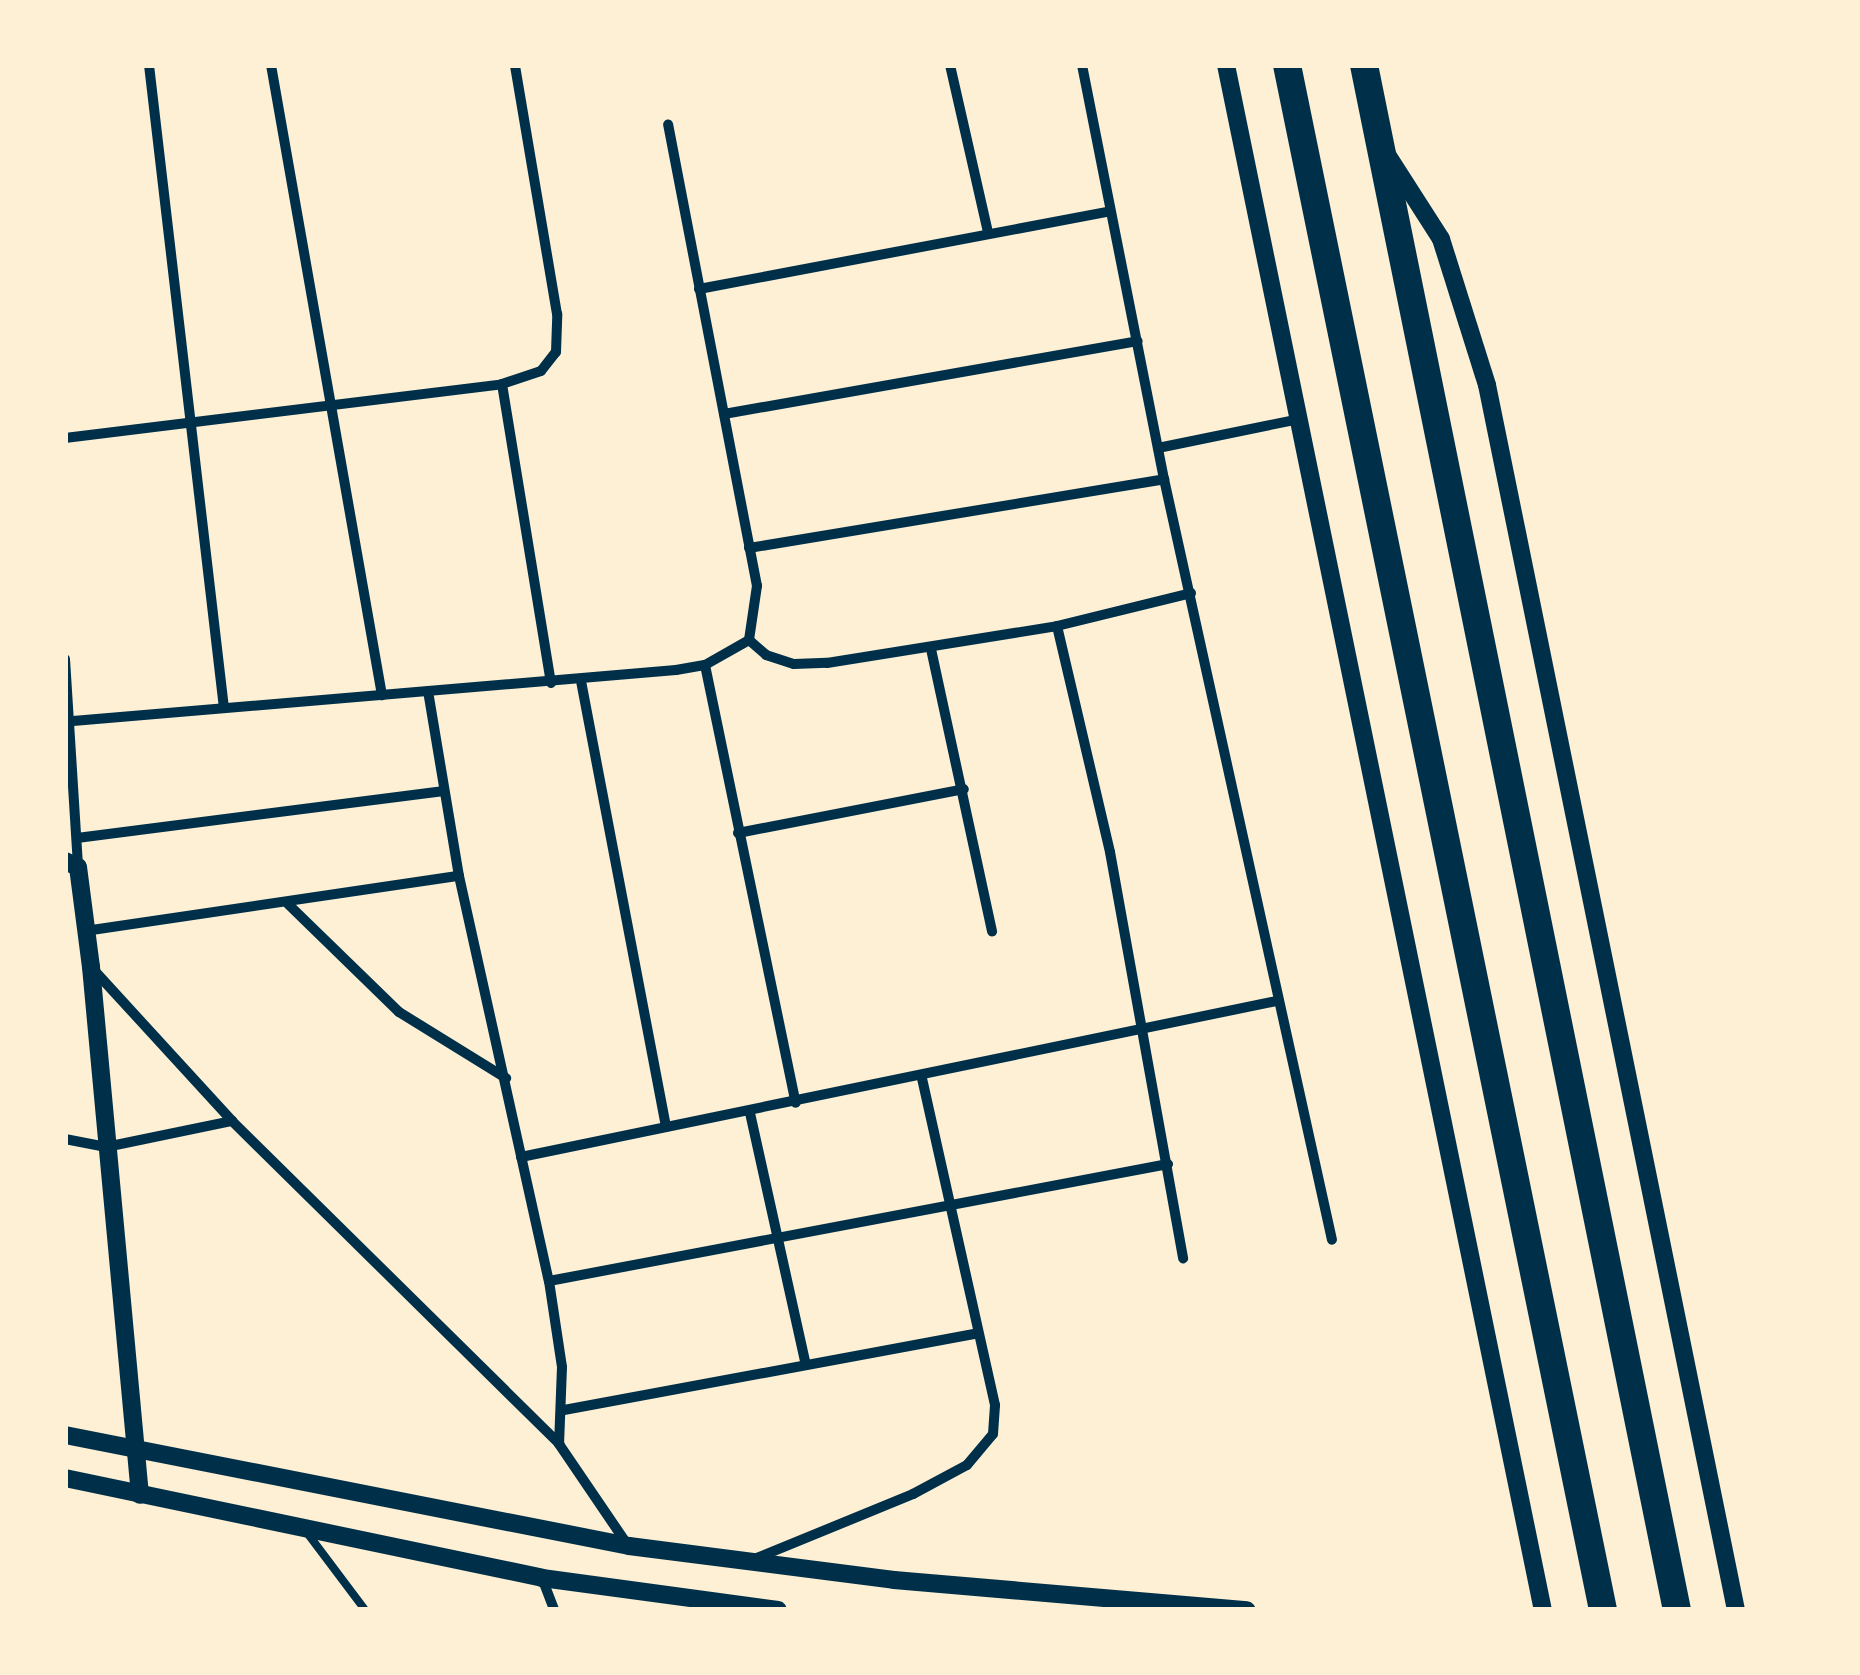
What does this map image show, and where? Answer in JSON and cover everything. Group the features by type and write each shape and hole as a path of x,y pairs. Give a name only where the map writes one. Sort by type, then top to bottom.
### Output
{"highway":[{"path":"1287,65 1603,1610"},
{"path":"1364,65 1676,1610"}],"street":[{"path":"149,65 224,708"},
{"path":"271,65 382,695"},
{"path":"65,438 188,419 502,384 541,371 556,352 558,314 515,65"},
{"path":"950,65 988,232"},
{"path":"1082,65 1164,479 1276,1001 1332,1240"},
{"path":"1226,65 1544,1610"},
{"path":"668,124 758,586 749,640"},
{"path":"1382,148 1441,239 1487,385 1736,1610"},
{"path":"699,289 1110,210"},
{"path":"724,414 1138,341"},
{"path":"502,384 550,683"},
{"path":"1158,448 1299,419"},
{"path":"749,548 1164,479"},
{"path":"749,640 766,655 794,664 931,648 1057,626 1191,592"},
{"path":"1057,626 1142,1026 1183,1260"},
{"path":"73,721 581,681 705,665 749,640"},
{"path":"931,648 992,932"},
{"path":"65,659 73,721 77,838 72,864 91,968 140,1495"},
{"path":"705,665 796,1103"},
{"path":"581,681 666,1128"},
{"path":"428,691 458,876 549,1281 564,1410 560,1444"},
{"path":"738,833 964,789"},
{"path":"77,838 444,791"},
{"path":"84,931 458,876"},
{"path":"288,904 399,1012 506,1078"},
{"path":"91,968 232,1121 560,1444 629,1546"},
{"path":"520,1157 750,1113 1142,1026 1276,1001"},
{"path":"747,1562 913,1494 981,1454 993,1434 996,1406 947,1208 920,1075"},
{"path":"750,1113 806,1365"},
{"path":"65,1139 106,1147 232,1121"},
{"path":"549,1281 1168,1164"},
{"path":"564,1410 978,1332"},
{"path":"65,1435 629,1546 747,1562 1247,1610"},
{"path":"65,1478 542,1578 778,1610"},
{"path":"542,1578 554,1610"}],"lane":[{"path":"306,1530 365,1610"}]}
